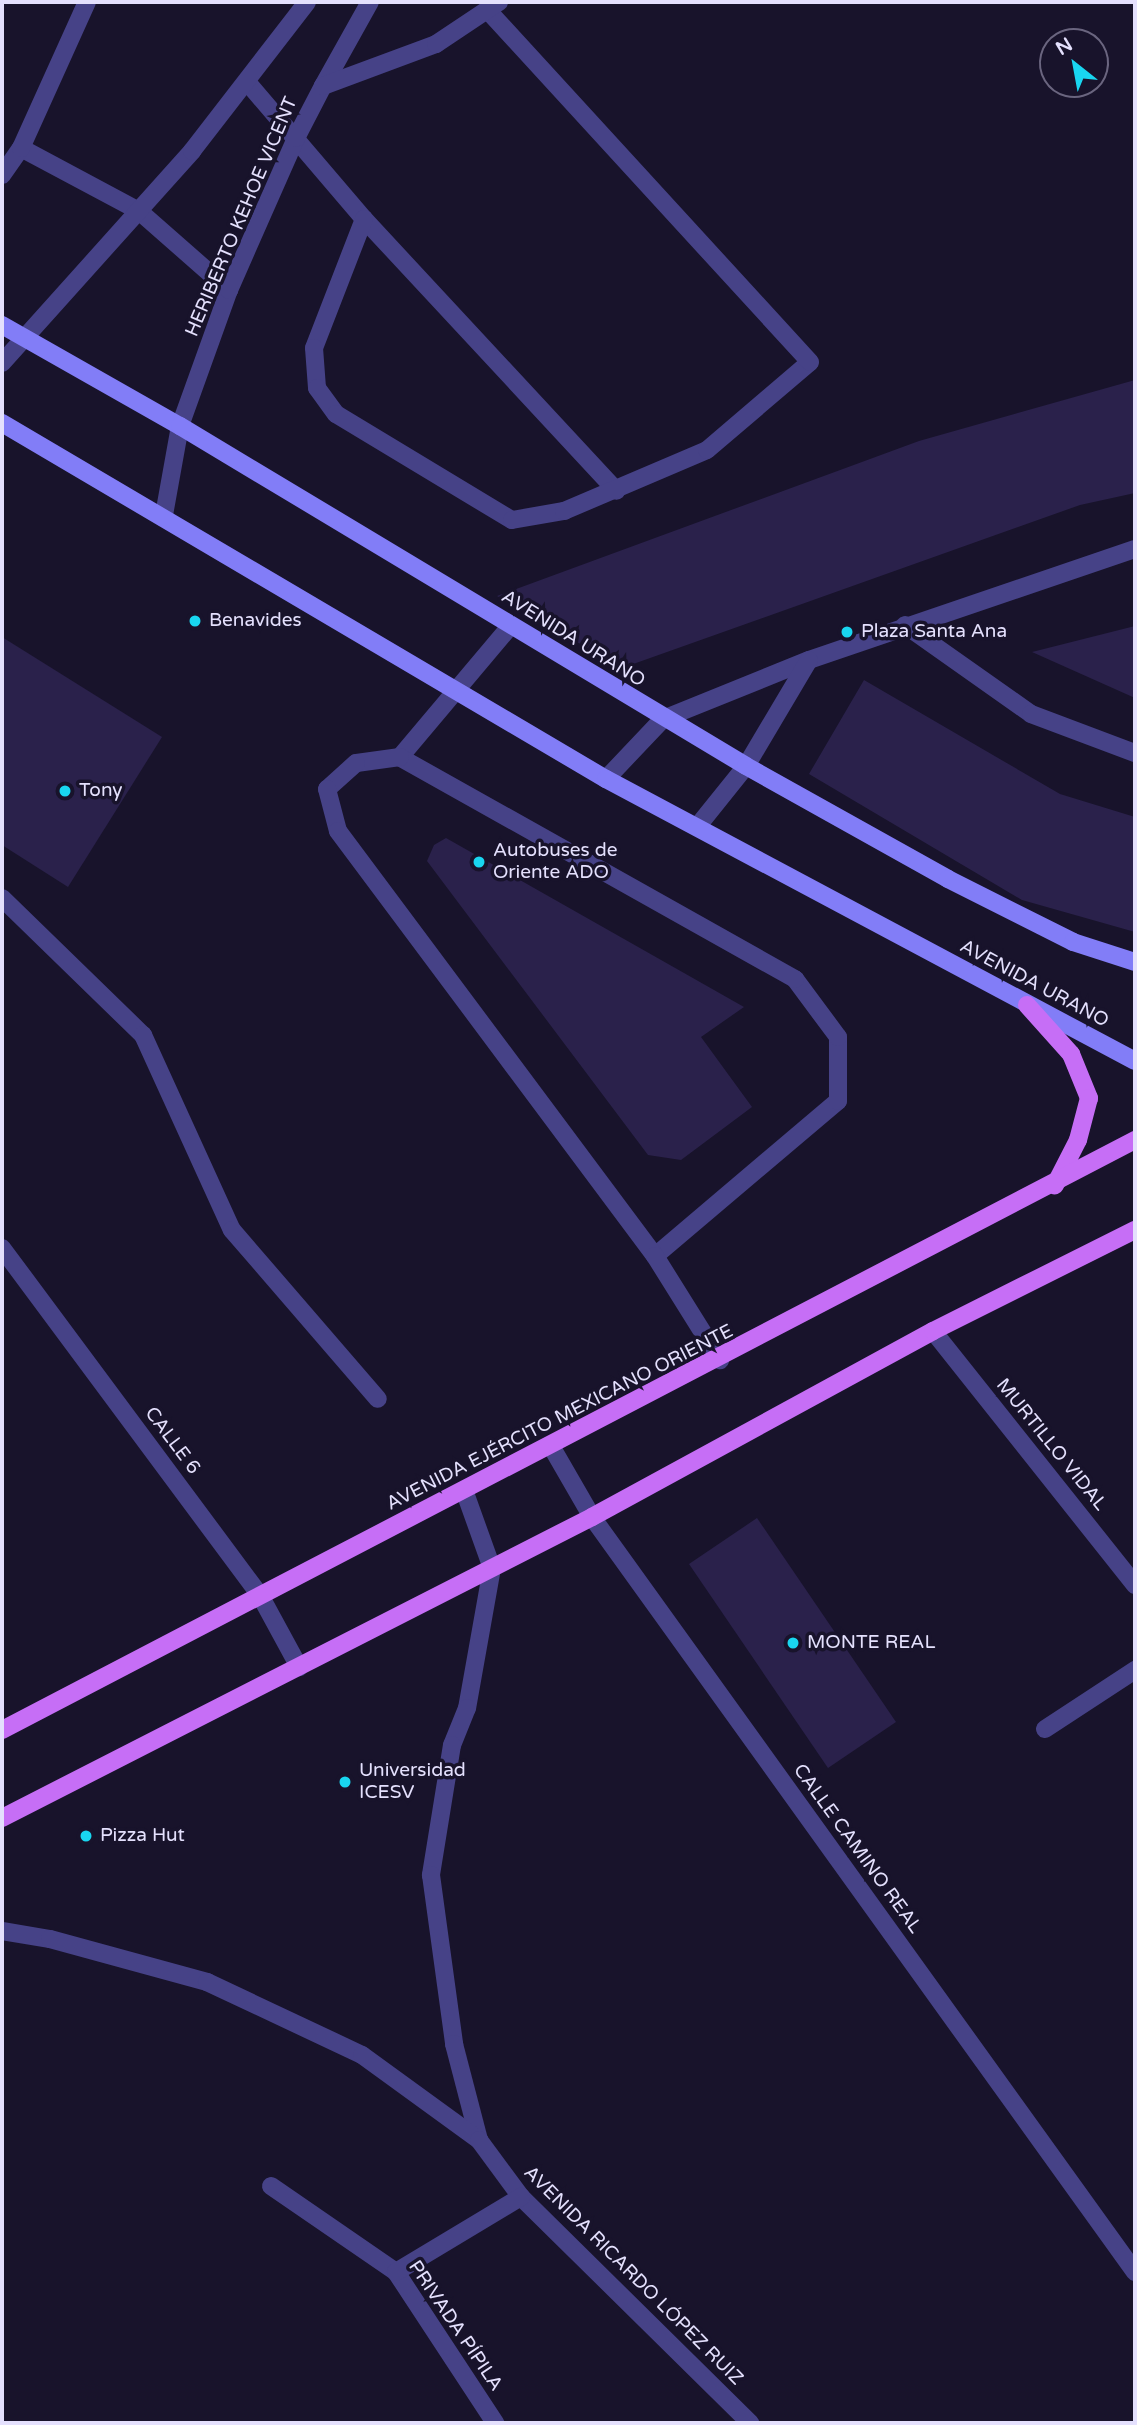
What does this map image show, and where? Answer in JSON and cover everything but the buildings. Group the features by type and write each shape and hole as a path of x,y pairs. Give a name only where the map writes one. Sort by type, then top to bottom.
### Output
{"main road":[{"name":"AVENIDA URANO","path":"2,325 180,426 663,719 746,766 971,890 1073,942 1135,962"},
{"name":"AVENIDA URANO","path":"2,423 164,515 606,779 1135,1061"},
{"path":"1027,1005 1071,1054 1089,1098 1078,1140 1055,1185"},
{"name":"AVENIDA EJÉRCITO MEXICANO ORIENTE","path":"2,1730 720,1360 1055,1185 1135,1140"},
{"path":"2,1818 592,1517 933,1331 1135,1230"}],"street":[{"path":"2,175 21,148 86,2"},
{"path":"2,363 139,211 247,82 307,2"},
{"path":"323,86 370,2"},
{"path":"364,219 314,348 317,388 337,414 512,520 564,511 617,491 707,450 810,362 493,6"},
{"name":"HERIBERTO KEHOE VICENT","path":"164,515 180,426 229,290 296,138 323,86 436,44 493,6"},
{"path":"247,82 364,219 617,491"},
{"path":"21,148 139,211 229,290"},
{"path":"606,779 663,719 809,660 905,625 1135,549"},
{"path":"401,757 512,625"},
{"path":"905,625 1031,714 1135,754"},
{"path":"696,827 746,766 809,660"},
{"path":"654,1256 838,1101 838,1037 795,979 401,757 356,764 327,789 338,831 654,1256 720,1360"},
{"path":"2,898 143,1035 232,1230 378,1399"},
{"name":"CALLE 6","path":"2,1248 261,1597 299,1667"},
{"name":"MURTILLO VIDAL","path":"933,1331 1135,1585"},
{"name":"CALLE CAMINO REAL","path":"551,1446 592,1517 1135,2272"},
{"path":"464,1490 492,1568 467,1708 452,1745 431,1875 454,2044 479,2140"},
{"path":"1045,1729 1135,1670"},
{"name":"AVENIDA RICARDO LÓPEZ RUIZ","path":"2,1931 50,1939 207,1982 362,2054 479,2140 521,2197 750,2423"},
{"name":"PRIVADA PÍPILA","path":"271,2186 396,2272 495,2423"},
{"path":"396,2272 521,2197"}],"place":[{"name":"Benavides","path":"195,621"},
{"name":"Plaza Santa Ana","path":"847,632"},
{"name":"Tony","path":"65,791"},
{"name":"Autobuses de Oriente ADO","path":"479,862"},
{"name":"MONTE REAL","path":"793,1643"},
{"name":"Universidad ICESV","path":"345,1782"},
{"name":"Pizza Hut","path":"86,1836"}]}
